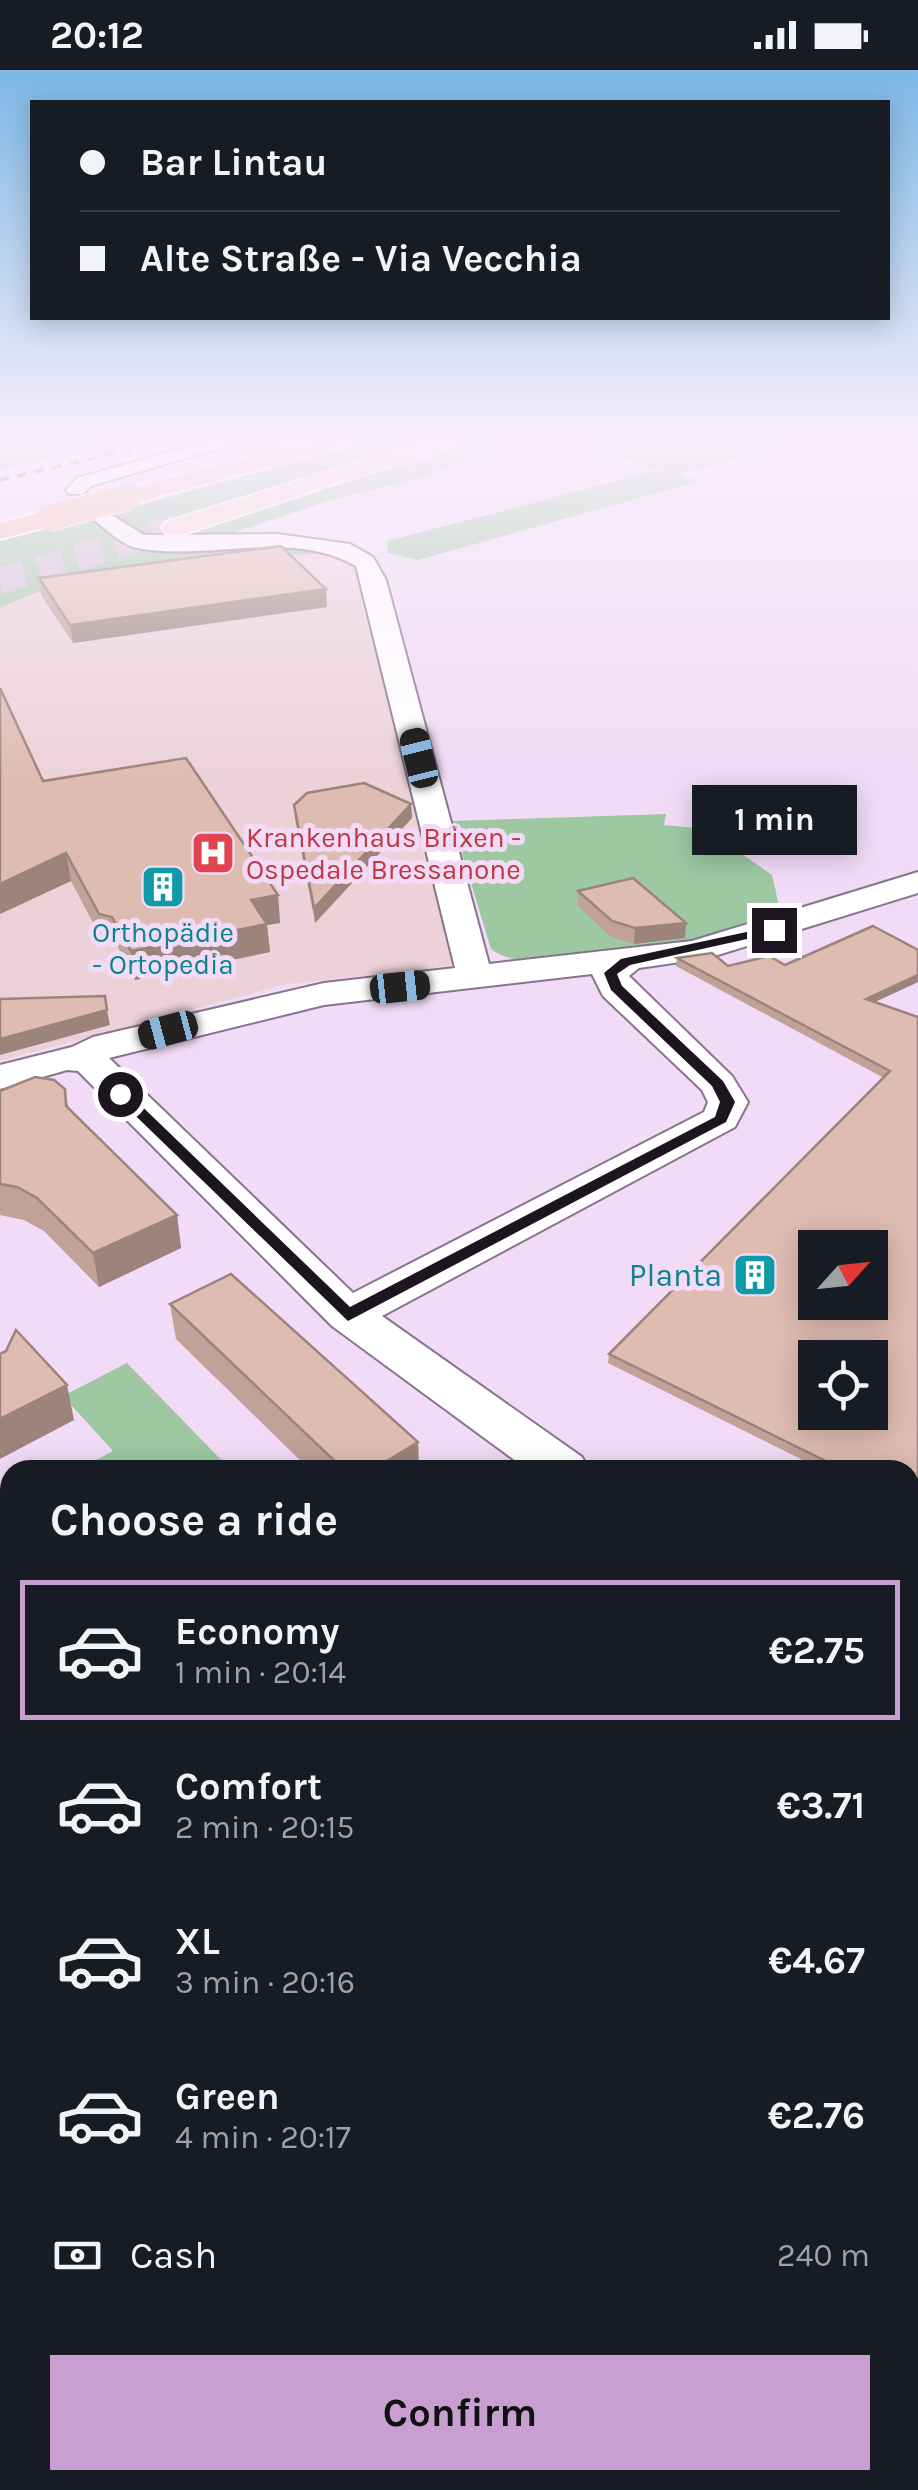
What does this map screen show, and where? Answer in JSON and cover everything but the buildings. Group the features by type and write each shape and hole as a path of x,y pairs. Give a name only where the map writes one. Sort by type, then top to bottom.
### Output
{"street":[{"path":"356,553 374,580 475,979"},
{"path":"0,1077 52,1060 80,1058 106,1045 324,994 626,962 696,950 774,930 918,882"},
{"path":"348,1315 721,1119 728,1102 718,1084 616,988 610,973 626,962"},
{"path":"80,1058 90,1062 348,1315 550,1460"}],"shaded area":[{"name":"Krankenhaus Brixen - Ospedale Bressanone","path":"332,554 351,560 361,575 455,966 287,984 0,1061 0,608 44,587 159,565"}],"green space":[{"path":"0,553 332,554 162,563 78,579 0,608"},
{"path":"387,553 443,553 418,560"},
{"path":"666,814 664,825 706,829 772,875 782,919 677,945 588,960 515,959 491,949 452,821"},
{"path":"127,1363 221,1460 96,1460 113,1451 63,1396"}],"tunnel":[{"path":"0,581 93,553"}],"place":[{"name":"Krankenhaus Brixen - Ospedale Bressanone","path":"213,853"},
{"name":"Orthopädie - Ortopedia","path":"163,887"},
{"name":"Planta","path":"755,1275"}],"route":[{"path":"120,1094 274,1248 348,1315 721,1119 728,1102 718,1084 616,988 610,973 626,962 696,950 774,930"}]}
